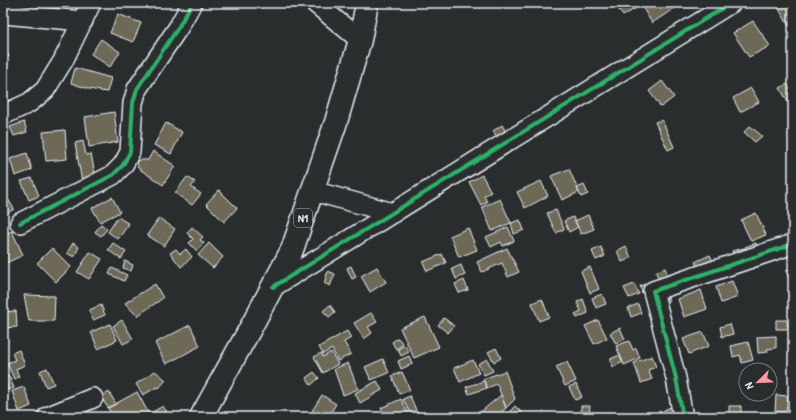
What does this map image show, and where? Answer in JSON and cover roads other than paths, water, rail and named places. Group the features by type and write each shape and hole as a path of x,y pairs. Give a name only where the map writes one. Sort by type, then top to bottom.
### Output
{"highway":[{"name":"N1","path":"201,417 292,250 336,122 360,40 367,3"}],"street":[{"path":"3,115 29,103 45,90 63,61 91,3"},
{"path":"20,223 113,175 123,165 130,152 133,103 137,89 178,28 192,3"},
{"path":"315,3 360,40"},
{"path":"273,287 731,3"},
{"path":"3,14 82,21"},
{"path":"313,191 393,213"},
{"path":"683,417 676,378 653,291 793,244"},
{"path":"47,417 93,398"}]}
